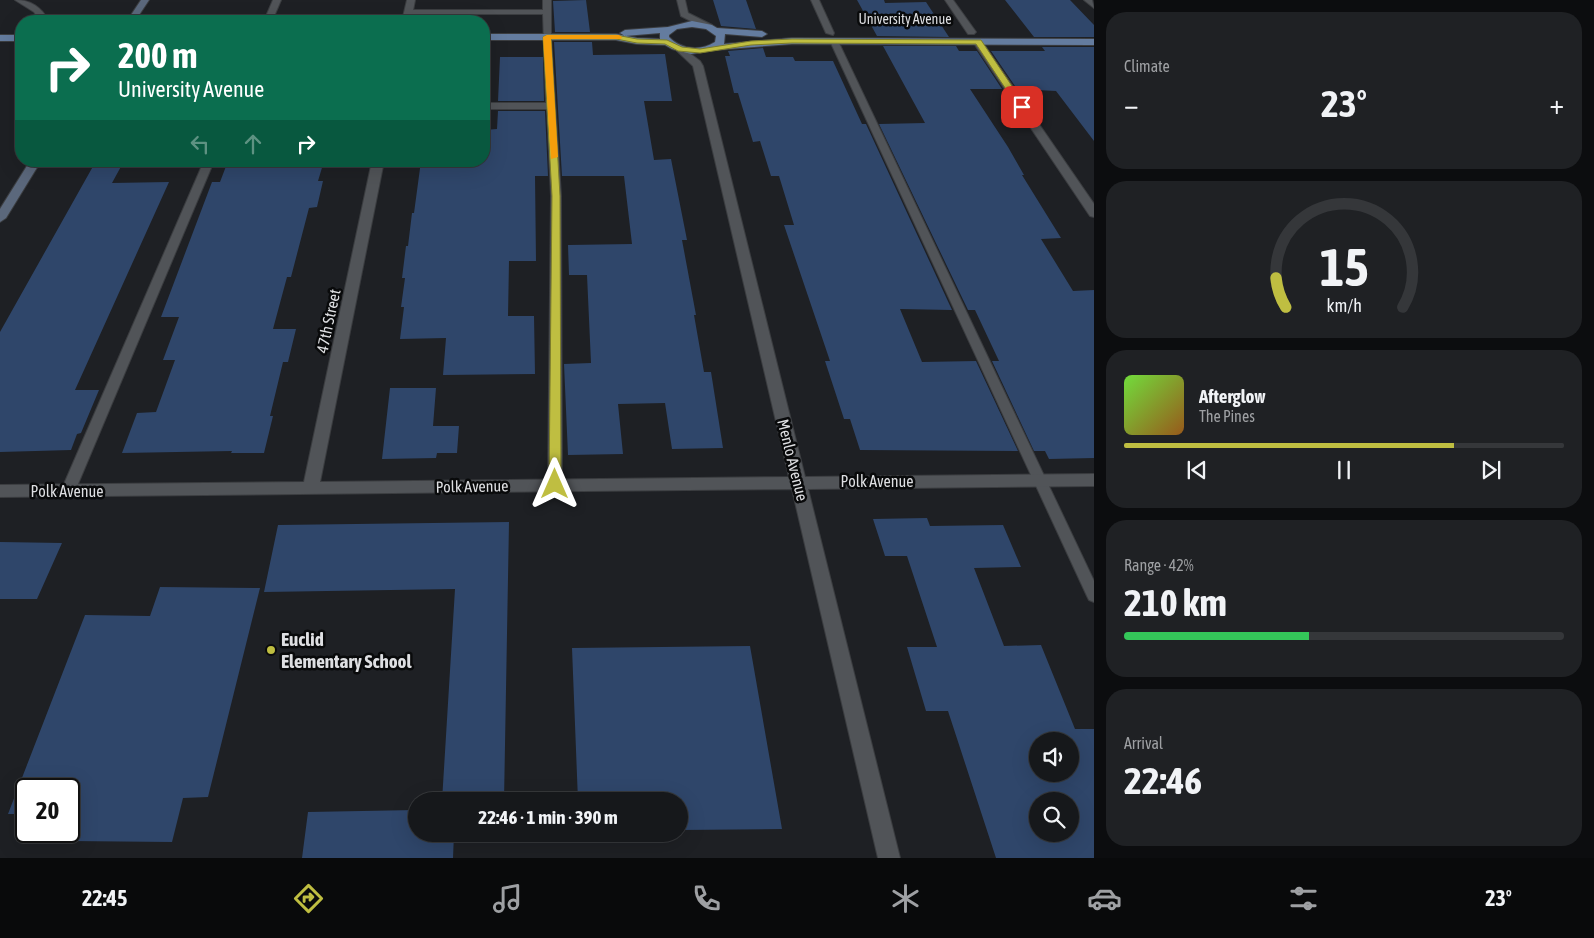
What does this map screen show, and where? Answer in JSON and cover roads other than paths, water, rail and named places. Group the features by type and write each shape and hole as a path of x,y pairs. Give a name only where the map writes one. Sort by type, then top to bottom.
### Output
{"main road":[{"path":"135,15 145,0"},
{"name":"University Avenue","path":"671,28 692,24 748,34 978,42 1094,42"},
{"path":"616,37 629,32 671,28"},
{"path":"667,42 664,34 671,28"},
{"path":"712,48 722,39 713,29"},
{"name":"University Avenue","path":"680,49 712,48 832,37 971,32 1084,32"},
{"path":"490,37 616,37 637,41 667,42 680,49"},
{"path":"0,38 15,38"},
{"path":"0,218 32,167"}],"street":[{"path":"18,0 38,10 41,15"},
{"path":"408,15 412,0"},
{"path":"681,0 684,14"},
{"path":"949,0 971,32"},
{"path":"671,28 684,14"},
{"path":"684,14 713,29"},
{"path":"978,42 1094,213"},
{"path":"680,49 697,63 712,48"},
{"name":"Menlo Avenue","path":"697,63 889,858"},
{"name":"47th Street","path":"311,488 377,167"},
{"name":"Polk Avenue","path":"0,491 1094,480"}],"lane":[{"path":"271,15 277,0"},
{"path":"547,0 547,37 556,196 555,484"},
{"path":"815,0 1094,596"},
{"path":"1088,0 1094,6"},
{"path":"443,15 547,12"},
{"path":"490,106 552,106"},
{"path":"68,491 206,167"}],"place":[{"name":"Euclid Elementary School","path":"271,650"}]}
